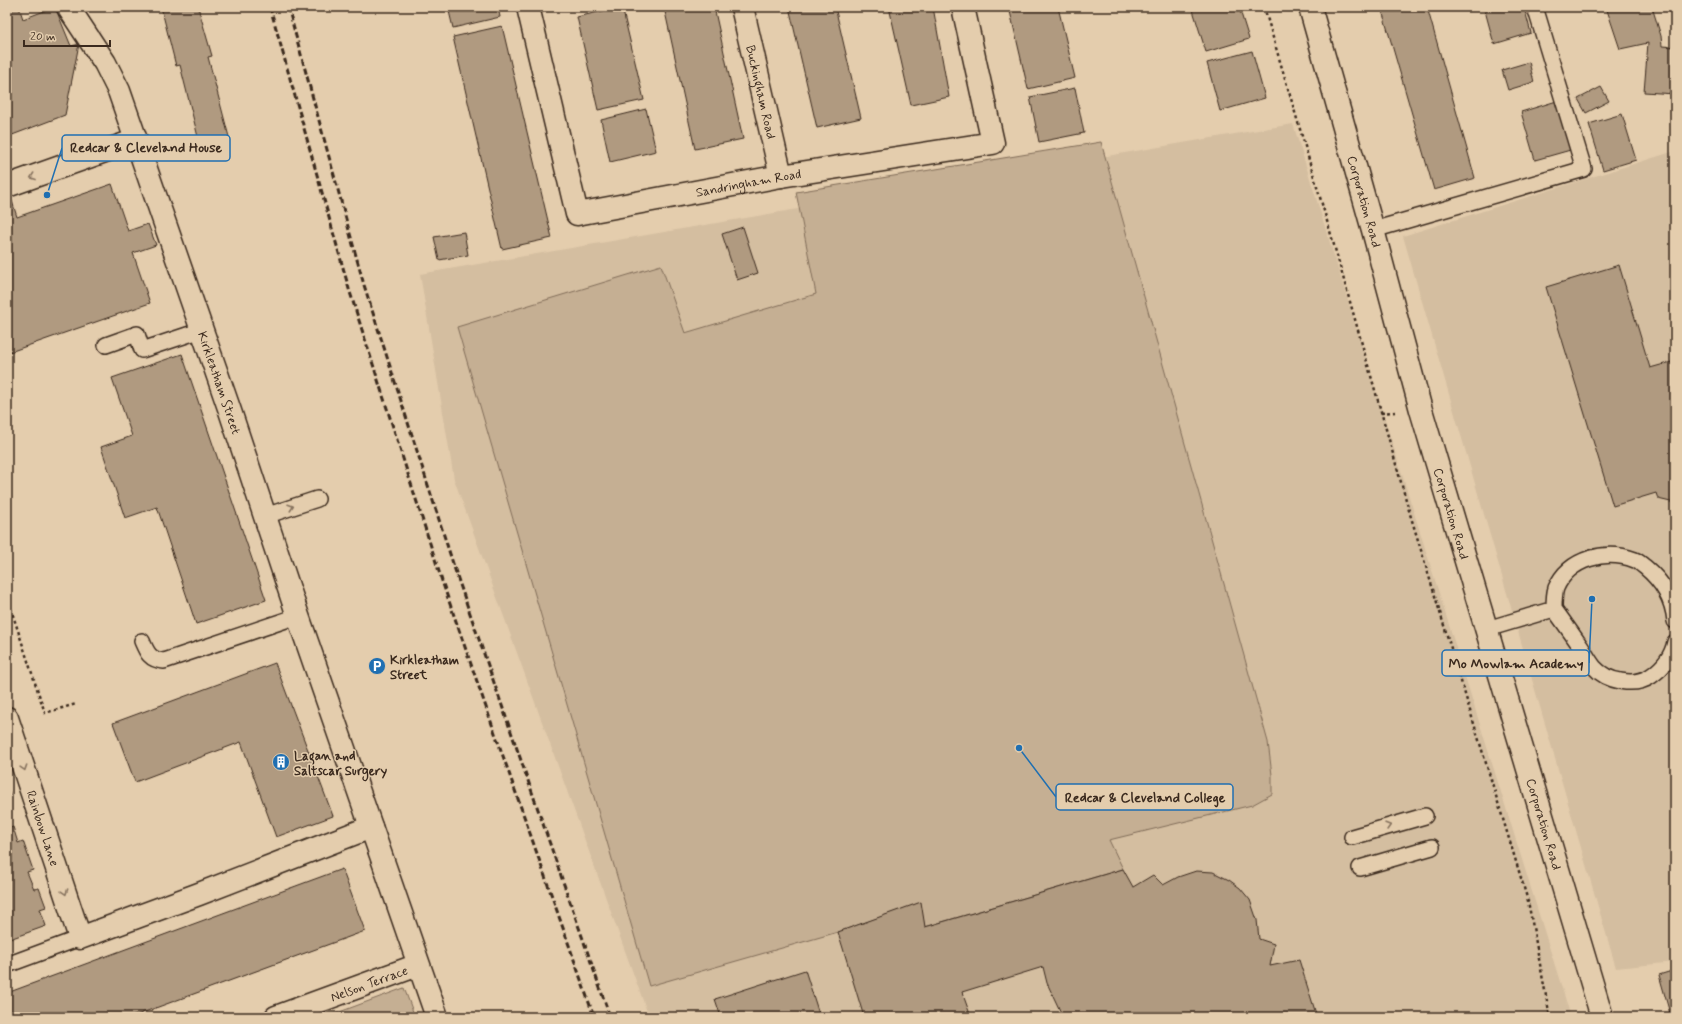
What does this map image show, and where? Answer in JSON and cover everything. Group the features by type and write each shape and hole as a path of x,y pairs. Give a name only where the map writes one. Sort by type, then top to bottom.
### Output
{"street":[{"name":"Kirkleatham Street","path":"68,7 109,70 119,91 202,330 298,616 437,1017"},
{"name":"Sandringham Road","path":"528,7 577,214 781,176 993,143 963,7"},
{"name":"Buckingham Road","path":"742,7 781,176"},
{"name":"Corporation Road","path":"1310,7 1373,230 1421,410 1602,1017"},
{"path":"7,186 136,140"},
{"name":"Rainbow Lane","path":"7,718 80,938"},
{"path":"80,938 199,894 371,827"},
{"name":"Nelson Terrace","path":"276,1017 418,965"}],"lane":[{"path":"1373,230 1584,169 1535,7"},
{"path":"106,345 137,334 142,350 202,330"},
{"path":"265,516 317,499"},
{"path":"1675,621 1667,591 1652,573 1636,560 1617,556 1598,556 1583,561 1569,570 1556,588 1554,609 1595,668 1610,678 1625,682 1639,681 1649,677 1662,668 1673,653 1675,642"},
{"path":"1487,629 1554,609"},
{"path":"142,641 147,653 152,658 164,661 298,616"},
{"path":"1352,837 1425,816"},
{"path":"1360,868 1432,847"},
{"path":"7,965 80,938"}],"path":[{"path":"1264,7 1332,238 1410,514 1528,901 1550,1017"},
{"path":"7,597 45,714 76,704"}],"shaded area":[{"path":"1293,124 1571,1017 649,1017 454,479 420,274"},
{"path":"1101,142 1268,742 1272,775 1272,794 1252,805 1109,840 1123,869 925,927 920,903 838,932 649,986 457,327 661,265 685,333 816,294 796,192"},
{"path":"1675,151 1675,962 1616,968 1403,236"},
{"path":"404,988 415,1017 326,1017"}],"building":[{"path":"7,7 19,7 23,19 55,7 71,46 79,44 65,115 7,137"},
{"path":"161,7 198,7 212,56 208,57 229,137 200,145 180,65 176,66"},
{"path":"448,7 498,7 500,17 453,28"},
{"path":"622,7 644,100 598,110 577,17"},
{"path":"664,7 714,7 743,139 695,149"},
{"path":"789,7 835,7 861,118 817,128"},
{"path":"889,7 933,7 949,97 911,105"},
{"path":"1009,7 1058,7 1075,78 1028,89"},
{"path":"1192,7 1239,7 1249,39 1206,52"},
{"path":"1381,7 1427,7 1475,178 1434,190"},
{"path":"1484,7 1524,7 1531,33 1494,44"},
{"path":"1606,7 1652,7 1661,36 1662,46 1675,47 1675,94 1644,92 1648,43 1620,49"},
{"path":"502,26 552,238 502,249 453,37"},
{"path":"1252,51 1265,98 1220,111 1207,63"},
{"path":"1529,62 1534,82 1508,90 1502,70"},
{"path":"1601,87 1609,101 1586,113 1578,99"},
{"path":"1075,88 1084,133 1039,142 1030,97"},
{"path":"1560,100 1574,149 1535,160 1521,112"},
{"path":"646,109 656,151 610,162 601,120"},
{"path":"1622,114 1636,160 1603,170 1589,124"},
{"path":"112,184 128,231 148,224 156,245 133,253 150,303 7,353 7,203 12,201 17,217"},
{"path":"743,227 758,273 737,280 722,234"},
{"path":"464,232 468,255 439,260 434,237"},
{"path":"1619,265 1650,368 1675,361 1675,503 1658,499 1656,493 1613,506 1546,287"},
{"path":"182,354 266,600 196,624 157,507 125,518 101,447 132,436 112,378"},
{"name":"Lagan and Saltscar Surgery","path":"275,663 333,816 276,837 241,742 135,782 113,723"},
{"path":"7,787 10,796 7,797"},
{"path":"13,827 18,843 23,841 33,870 27,872 34,889 39,888 46,907 40,909 46,926 7,940 7,829"},
{"path":"342,869 365,931 131,1017 7,1017 7,993"},
{"path":"1123,869 1133,887 1153,875 1163,885 1178,877 1196,871 1213,872 1229,880 1240,888 1250,900 1257,920 1259,939 1274,944 1270,966 1299,960 1317,1017 1063,1017 1047,983 1043,967 962,992 971,1017 864,1017 838,932 921,902 925,927"},
{"path":"805,970 820,1017 721,1017 715,999"},
{"path":"1675,970 1675,1017 1671,1017 1659,975"}],"railway":[{"path":"270,7 349,289 442,581 594,1017"},
{"path":"288,7 364,285 457,576 610,1017"}],"place":[{"name":"Redcar & Cleveland House","path":"47,195"},
{"name":"Mo Mowlam Academy","path":"1592,599"},
{"name":"Kirkleatham Street","path":"377,666"},
{"name":"Redcar & Cleveland College","path":"1019,748"},
{"name":"Lagan and Saltscar Surgery","path":"281,762"}]}
